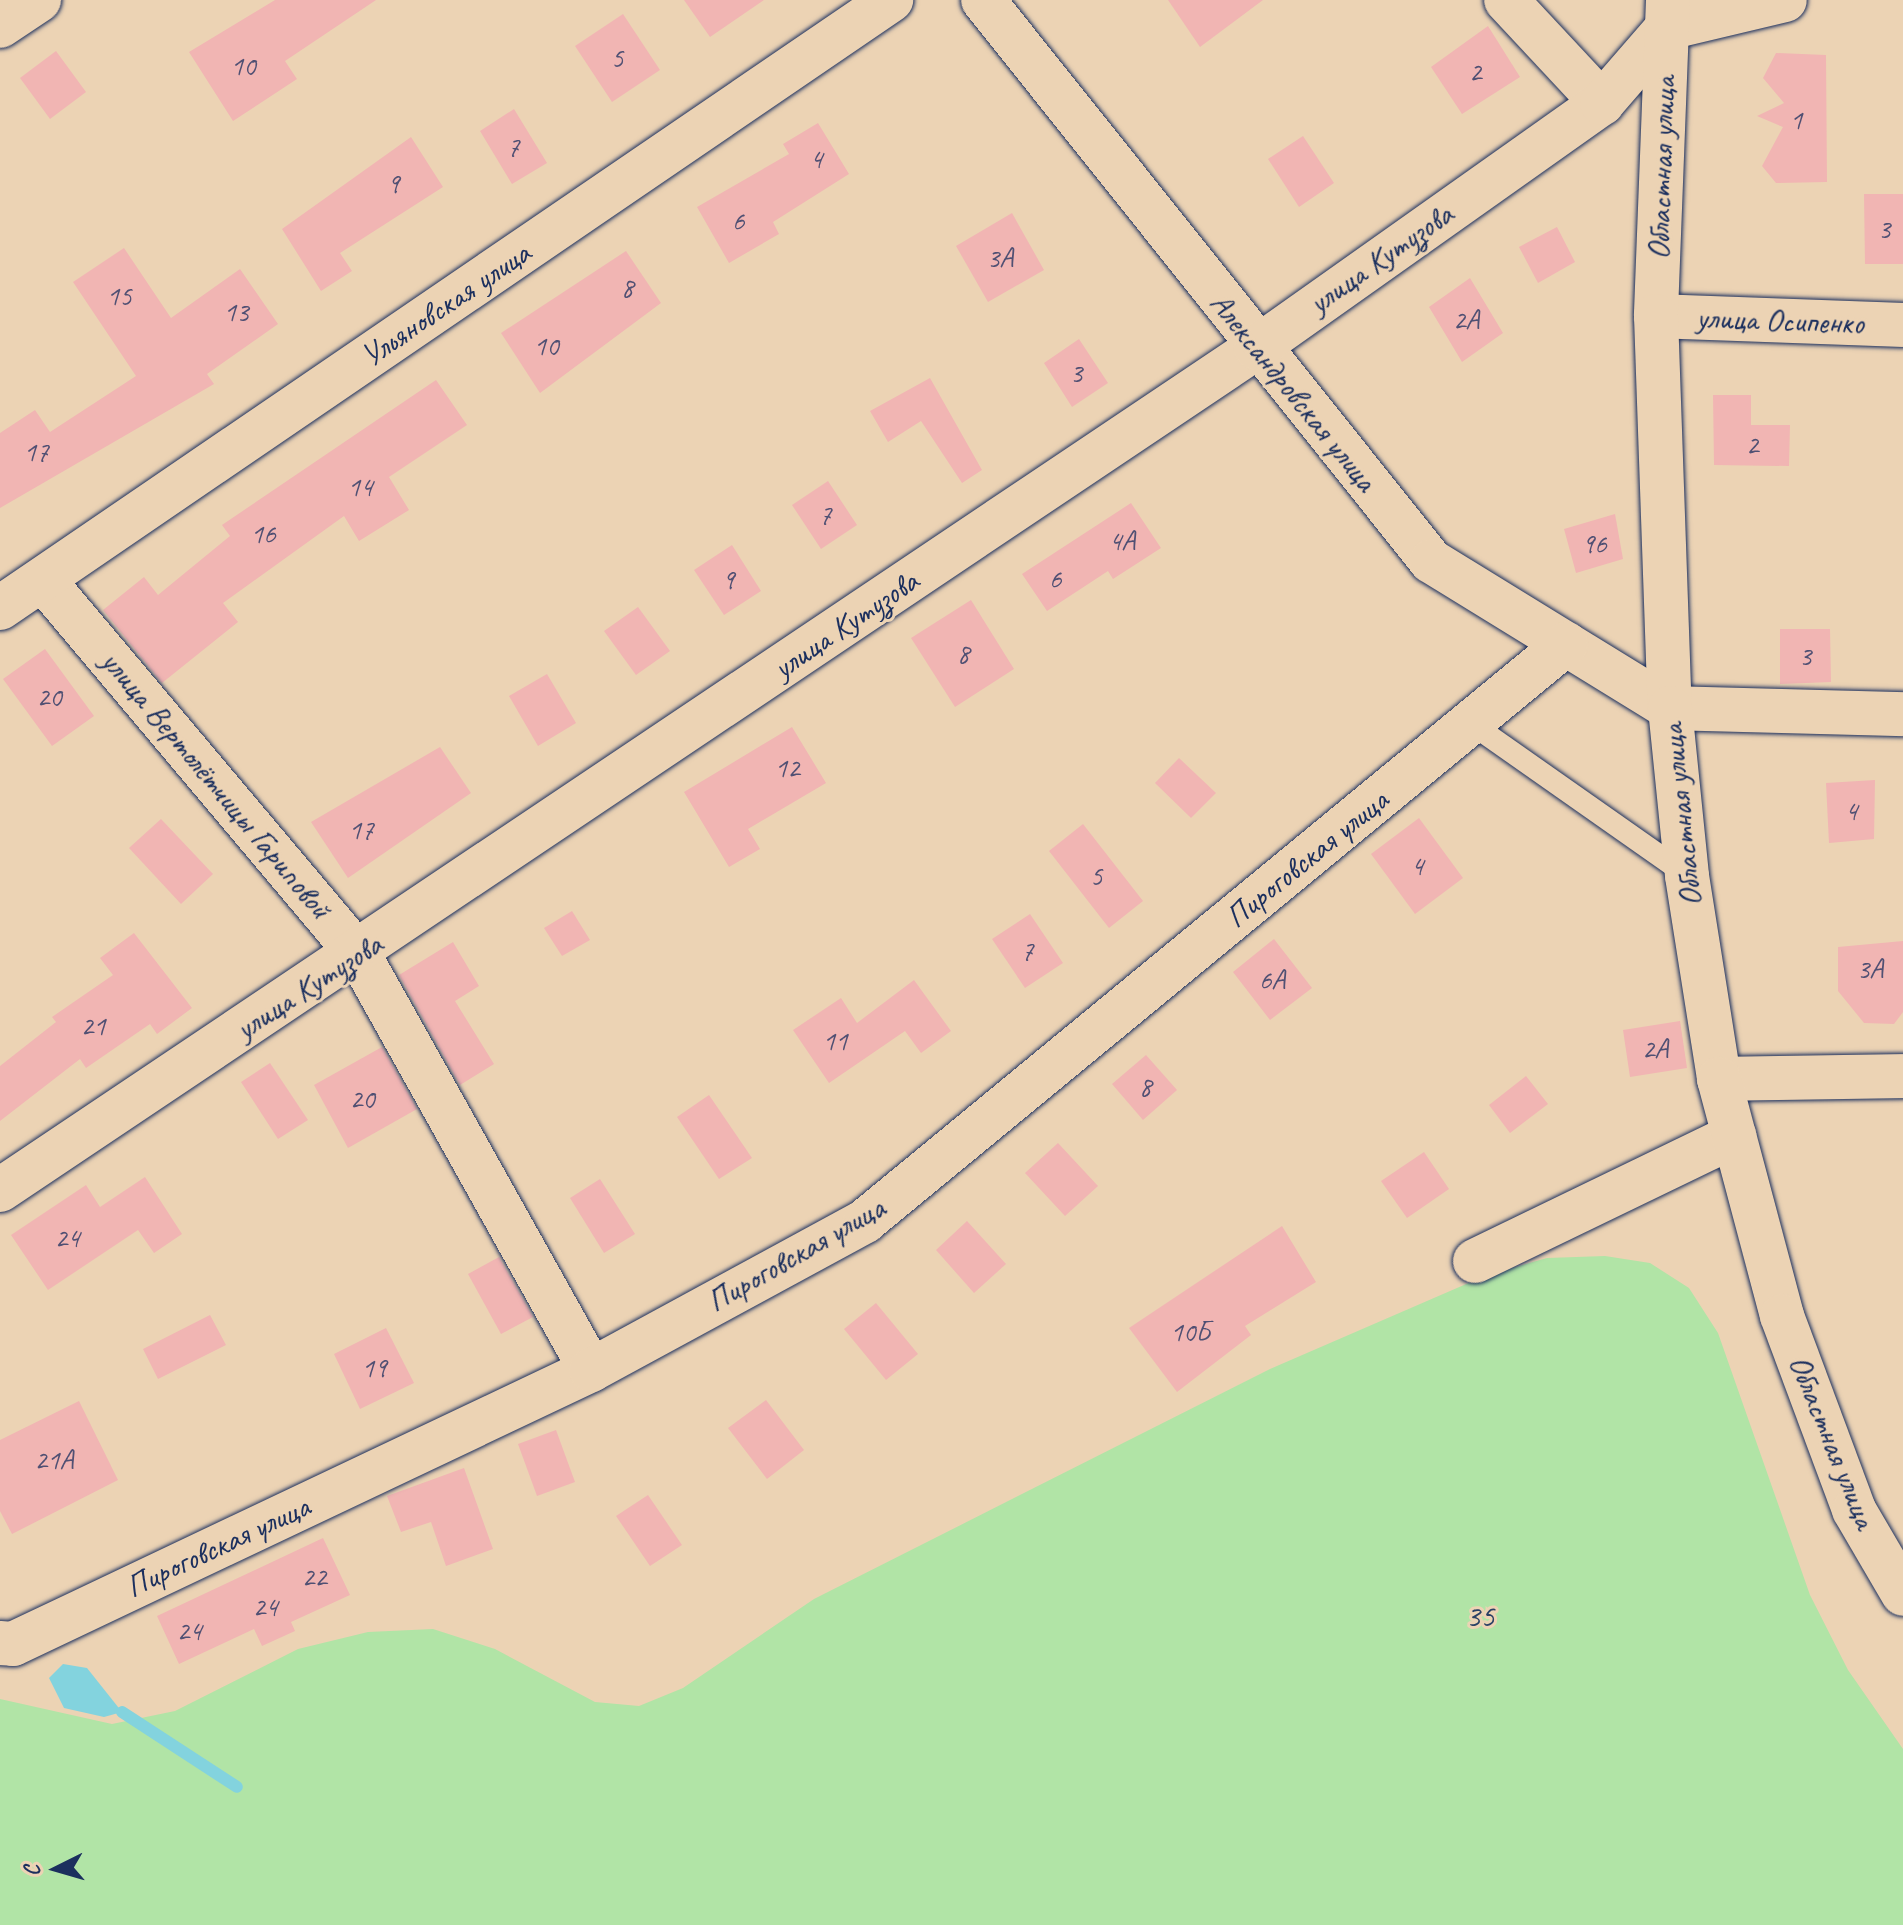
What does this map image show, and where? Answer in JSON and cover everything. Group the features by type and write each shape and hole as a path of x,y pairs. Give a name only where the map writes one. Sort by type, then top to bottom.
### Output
{"street":[{"path":"0,26 39,0"},
{"name":"Ульяновская улица","path":"0,608 44,581 891,0"},
{"name":"Александровская улица","path":"983,0 1256,348 1431,561 1670,708"},
{"path":"1506,0 1602,103"},
{"path":"1668,14 1785,0"},
{"name":"улица Кутузова","path":"0,1190 359,955 1256,348 1602,103 1668,14"},
{"name":"Областная улица","path":"1668,14 1656,316 1670,708 1687,876 1719,1079 1782,1316 1854,1510 1903,1594"},
{"name":"улица Осипенко","path":"1656,316 1903,325"},
{"name":"улица Вертолётчицы Гариповой","path":"44,581 359,955 591,1370"},
{"name":"Пироговская улица","path":"0,1643 13,1644 591,1370 865,1221 1566,644"},
{"path":"1670,708 1903,714"},
{"path":"1719,1079 1903,1076"},
{"path":"1475,1261 1734,1136"}],"lane":[{"path":"1472,724 1687,876"}],"green space":[{"name":"35","path":"1605,1256 1650,1263 1689,1288 1718,1333 1810,1595 1848,1670 1903,1749 1903,1925 0,1925 0,1699 112,1724 175,1711 298,1649 368,1632 433,1629 495,1649 595,1702 639,1706 683,1688 814,1599 1270,1369 1487,1275 1547,1258"}],"water":[{"path":"63,1664 87,1668 122,1712 104,1717 64,1708 49,1678"}],"building":[{"path":"275,0 376,0 285,61 297,79 233,121 189,52"},
{"path":"684,0 764,0 710,37"},
{"path":"1168,0 1263,0 1200,47"},
{"path":"623,14 660,70 612,102 575,46"},
{"path":"1488,26 1520,77 1462,114 1431,67"},
{"path":"56,51 86,92 50,119 20,78"},
{"path":"1776,53 1826,55 1827,182 1776,183 1762,166 1783,127 1757,116 1784,103 1763,78"},
{"path":"514,109 547,163 512,184 480,131"},
{"path":"818,123 849,174 773,222 779,234 729,263 697,207 789,154 783,144"},
{"path":"1303,136 1334,183 1299,207 1268,159"},
{"path":"411,137 443,187 340,253 352,271 321,291 282,229"},
{"path":"1864,194 1903,194 1903,264 1865,264"},
{"path":"1012,213 1044,270 988,302 956,246"},
{"path":"1557,227 1575,262 1538,283 1519,247"},
{"path":"124,248 171,318 240,269 278,324 207,374 214,384 0,508 0,433 35,410 50,432 136,376 73,282"},
{"path":"626,251 661,303 540,393 501,333"},
{"path":"1470,278 1503,333 1462,362 1429,307"},
{"path":"1079,339 1108,383 1072,407 1044,363"},
{"path":"930,378 982,470 962,483 921,421 888,442 870,411"},
{"path":"436,380 467,425 389,477 409,510 359,541 344,516 223,603 238,622 162,683 103,610 144,577 158,595 230,536 222,525"},
{"path":"1713,395 1751,395 1751,425 1790,425 1789,466 1714,465"},
{"path":"828,481 857,525 821,549 792,505"},
{"path":"1131,503 1161,548 1113,579 1108,571 1047,611 1022,574"},
{"path":"1615,514 1623,559 1576,573 1564,529"},
{"path":"732,545 761,591 724,615 694,570"},
{"path":"971,600 1014,669 955,707 911,638"},
{"path":"638,607 670,651 636,675 604,631"},
{"path":"1780,629 1830,629 1831,682 1780,684"},
{"path":"45,649 94,716 52,746 3,679"},
{"path":"547,674 576,723 538,746 509,696"},
{"path":"792,727 826,783 748,829 760,849 729,867 684,792"},
{"path":"440,747 471,793 348,878 311,822"},
{"path":"1179,758 1216,793 1191,818 1155,783"},
{"path":"1875,780 1874,839 1829,843 1826,783"},
{"path":"1419,818 1463,878 1415,914 1371,854"},
{"path":"161,819 213,874 181,904 129,848"},
{"path":"1083,824 1143,901 1109,928 1049,851"},
{"path":"572,911 590,940 562,956 544,928"},
{"path":"1030,914 1063,963 1025,988 992,939"},
{"path":"134,933 192,1008 157,1034 150,1024 86,1068 80,1059 0,1121 0,1066 56,1022 52,1017 113,975 100,958"},
{"path":"1274,939 1312,988 1270,1020 1233,972"},
{"path":"1903,941 1903,1012 1894,1024 1864,1023 1838,991 1838,947"},
{"path":"453,942 479,986 455,1001 494,1064 460,1085 399,975"},
{"path":"914,980 951,1031 921,1053 905,1031 829,1083 793,1030 841,998 857,1023"},
{"path":"1680,1021 1687,1068 1630,1077 1623,1030"},
{"path":"382,1047 417,1109 348,1148 314,1085"},
{"path":"1146,1055 1177,1090 1143,1120 1112,1084"},
{"path":"270,1063 308,1120 278,1139 241,1082"},
{"path":"1526,1076 1548,1104 1510,1133 1489,1105"},
{"path":"709,1095 752,1158 719,1179 677,1117"},
{"path":"1058,1143 1098,1186 1065,1216 1025,1173"},
{"path":"1424,1152 1449,1189 1407,1218 1381,1181"},
{"path":"145,1177 182,1234 154,1253 138,1230 48,1290 11,1235 86,1185 100,1207"},
{"path":"600,1179 635,1234 604,1253 570,1198"},
{"path":"967,1221 1006,1264 974,1293 936,1250"},
{"path":"1282,1226 1316,1282 1245,1326 1251,1335 1177,1392 1129,1328"},
{"path":"499,1257 533,1317 501,1334 468,1274"},
{"path":"876,1303 918,1354 886,1380 844,1329"},
{"path":"210,1315 226,1345 158,1379 143,1349"},
{"path":"386,1328 414,1383 360,1409 334,1354"},
{"path":"766,1400 804,1450 767,1479 728,1428"},
{"path":"79,1401 118,1480 12,1534 0,1511 0,1440"},
{"path":"556,1430 575,1482 537,1496 518,1444"},
{"path":"464,1468 493,1549 446,1566 431,1522 401,1532 387,1496"},
{"path":"648,1495 682,1545 650,1566 616,1516"},
{"path":"323,1538 350,1595 291,1622 295,1631 262,1646 254,1629 179,1664 157,1616"}],"waterway":[{"path":"122,1712 237,1787"}]}
